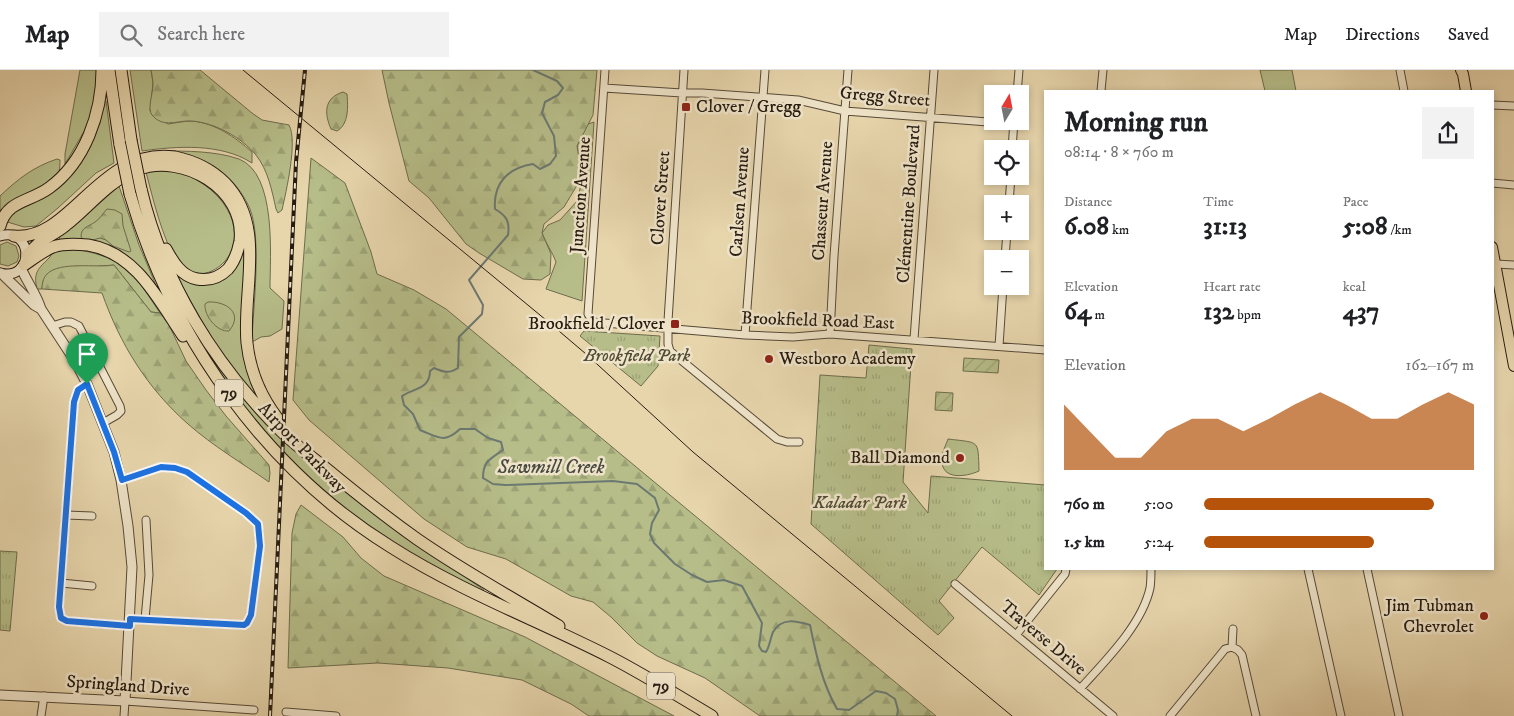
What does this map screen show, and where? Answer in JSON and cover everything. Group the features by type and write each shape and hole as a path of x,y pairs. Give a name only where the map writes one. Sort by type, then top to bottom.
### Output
{"highway":[{"path":"0,226 3,216 10,208 54,184 80,152 90,133 98,111 102,70"},
{"name":"Airport Parkway","path":"109,70 120,145 130,194 153,261 176,311 212,370 246,416 275,450 318,492 346,516 382,542 432,572 610,657"},
{"name":"Airport Parkway","path":"121,70 131,140 141,189 151,226 164,262 181,297 205,338 229,373 254,403 281,432 367,503 418,540 472,575 712,716"},
{"path":"14,236 30,236 52,224 117,170 144,159 160,156 183,159 199,164 218,176 235,193 239,200 248,231 250,254 246,335 255,378 271,410 303,449"},
{"path":"24,263 41,242 65,226 119,178 146,167 168,165 184,168 203,176 217,186 234,208 239,222 240,238 234,260 226,271 215,278 200,279 187,276 180,270 166,248 141,189"},
{"path":"24,263 48,249 66,244 82,244 100,248 123,259 141,276 210,375 246,416"}],"main road":[{"path":"1462,71 1466,90"},
{"path":"1494,256 1512,344 1514,366"}],"street":[{"name":"Junction Avenue","path":"592,321 588,314 588,307 606,70"},
{"name":"Clover Street","path":"684,70 668,328 670,351 777,439 787,442 799,442"},
{"name":"Carlsen Avenue","path":"745,335 765,70"},
{"name":"Chasseur Avenue","path":"830,334 848,70"},
{"name":"Clémentine Boulevard","path":"914,339 934,70"},
{"path":"1018,85 1019,70"},
{"path":"1101,90 1103,70"},
{"path":"1400,70 1404,90"},
{"name":"Gregg Street","path":"604,88 798,100 845,111 984,120"},
{"path":"1494,105 1514,106"},
{"path":"1494,183 1514,184"},
{"path":"0,236 14,236 22,243 27,284 39,302 41,310"},
{"path":"0,273 14,273 24,263"},
{"path":"1496,264 1514,265"},
{"path":"0,273 41,310 75,361 103,423 122,480 132,567 124,716"},
{"path":"999,346 1002,295"},
{"name":"Brookfield Road East","path":"592,321 595,323 745,335 793,337 830,334 1044,350"},
{"path":"52,326 65,322 71,322 78,326 99,364 121,411 118,415 103,423"},
{"path":"87,384 78,390 74,402 59,607 61,618 67,621 130,622 146,619 237,626 247,623 251,615 260,546 258,524 246,513 187,472 175,468 161,467 122,480"},
{"path":"66,515 92,516"},
{"path":"146,520 149,575 146,619"},
{"path":"1016,635 1065,574 1066,570"},
{"path":"1080,689 1107,659 1138,618 1150,588 1151,570"},
{"path":"1308,570 1341,716"},
{"path":"1367,570 1399,716"},
{"path":"61,583 92,586"},
{"name":"Traverse Drive","path":"955,584 1113,716"},
{"path":"1232,629 1232,647"},
{"path":"1170,716 1225,649 1232,647 1238,650 1242,656 1256,716"},
{"name":"Springland Drive","path":"0,695 44,696 254,710"},
{"path":"41,716 44,696"},
{"path":"205,716 206,708"},
{"path":"286,712 336,716"}],"green space":[{"path":"80,70 97,70 96,101 89,123 65,164 65,154"},
{"path":"130,70 151,70 153,83 150,111 168,124 192,121 217,128 239,141 252,152 252,163 227,152 213,149 184,147 142,151"},
{"path":"151,70 200,70 262,120 289,125 292,154 282,210 278,213 276,209 264,167 256,155 243,142 227,132 201,122 166,123 161,122 152,115 150,109 153,85"},
{"path":"382,70 597,70 593,115 577,146 582,177 564,207 544,224 542,233 551,254 550,274 541,280 523,279 479,253 466,244 429,198 409,181"},
{"path":"1260,70 1292,70 1296,90 1265,90"},
{"path":"343,92 347,94 347,115 344,124 337,131 331,129 327,117 327,107 332,98"},
{"path":"103,101 106,101 114,163 96,173 36,226 24,227 4,221 8,214 57,187"},
{"path":"594,122 582,301 546,289 556,262 542,233 548,225 560,220 578,200 582,177 577,146 585,125"},
{"path":"163,151 221,154 239,159 251,168 260,181 266,198 269,217 270,288 284,301 282,329 270,336 261,337 252,342 256,238 250,209 241,192 228,177 205,161 185,155 151,153"},
{"path":"311,158 345,183 371,252 377,274 414,290 446,309 936,716 760,716 705,678 657,656 637,643 593,602 571,596 506,559 467,547 424,519 309,420 293,400"},
{"path":"57,159 60,160 60,169 54,178 6,205 0,212 0,196 26,174"},
{"path":"158,170 177,172 200,182 220,199 227,210 232,221 233,247 230,254 219,267 212,271 197,274 189,272 182,267 176,259 170,249 160,222 146,172"},
{"path":"119,186 139,245 158,290 129,258 61,242 58,235 82,219"},
{"path":"107,209 115,210 122,214 123,226 131,251 113,246 100,238 89,241 81,237 84,229 97,221"},
{"path":"242,234 246,261 255,395 216,346 176,275 178,273 225,275"},
{"path":"7,242 16,246 19,256 17,262 8,266 0,264 0,245"},
{"path":"64,248 86,251 106,257 125,267 140,283 160,313 151,312 114,265 88,267 43,281 42,289 37,289 37,271 50,257 49,253"},
{"path":"114,265 151,312 160,313 169,325 186,361 206,390 269,465 269,482 217,447 188,424 160,396 126,347 102,293 42,289 45,277 53,270 69,266"},
{"path":"215,302 231,309 235,319 229,331 220,329 209,318 205,309 205,304"},
{"name":"Brookfield Park","path":"584,331 660,336 658,366 641,386 580,336"},
{"path":"196,332 221,370 253,409 311,465 363,506 484,590 483,592 410,555 334,502 288,459 245,409 193,334"},
{"name":"Kaladar Park","path":"869,345 912,349 903,482 928,513 931,476 1044,485 1044,570 1056,570 1039,595 982,547 939,601 954,618 938,635 811,524 820,375 866,378"},
{"path":"964,358 999,360 998,373 963,371"},
{"path":"936,392 953,393 952,411 935,410"},
{"name":"Ball Diamond","path":"948,439 975,444 978,453 979,471 961,476 949,474 945,471 942,465 942,456"},
{"path":"301,505 343,537 361,558 384,576 525,637 674,716 589,716 571,704 522,680 448,668 378,663 288,668 292,533 296,514"},
{"path":"0,551 17,552 10,631 0,630"}],"waterway":[{"name":"Sawmill Creek","path":"533,70 557,81 563,88 558,95 545,102 542,113 554,136 556,156 550,164 540,169 533,164 516,169 509,173 500,184 495,200 495,209 507,220 508,235 469,280 483,305 482,314 459,337 458,368 446,372 434,368 430,371 424,385 402,396 404,405 413,414 420,430 432,435 445,438 460,429 475,429 488,438 501,442 503,450 488,461 483,472 483,478 493,484 613,481 637,484 655,498 659,510 652,523 650,534 654,543 675,564 707,582 724,580 742,586 762,623 759,646 762,651 766,652 773,632 781,624 790,621 810,625 823,679 837,709 849,710 876,691 886,693 895,699 898,710 897,716"}],"tram line":[{"path":"243,70 546,320 693,452 1012,716"}],"railway":[{"path":"270,716 296,162 305,70"}],"place":[{"name":"Clover / Gregg","path":"686,107"},
{"name":"Brookfield / Clover","path":"675,324"},
{"name":"Westboro Academy","path":"769,359"},
{"name":"Ball Diamond","path":"960,458"},
{"name":"Jim Tubman Chevrolet","path":"1484,616"}],"route":[{"path":"87,384 114,452 122,480 161,467 175,468 187,472 246,513 258,524 260,546 251,615 244,625 130,619 130,626 67,621 61,618 59,607 74,402 78,390 87,384"}]}
